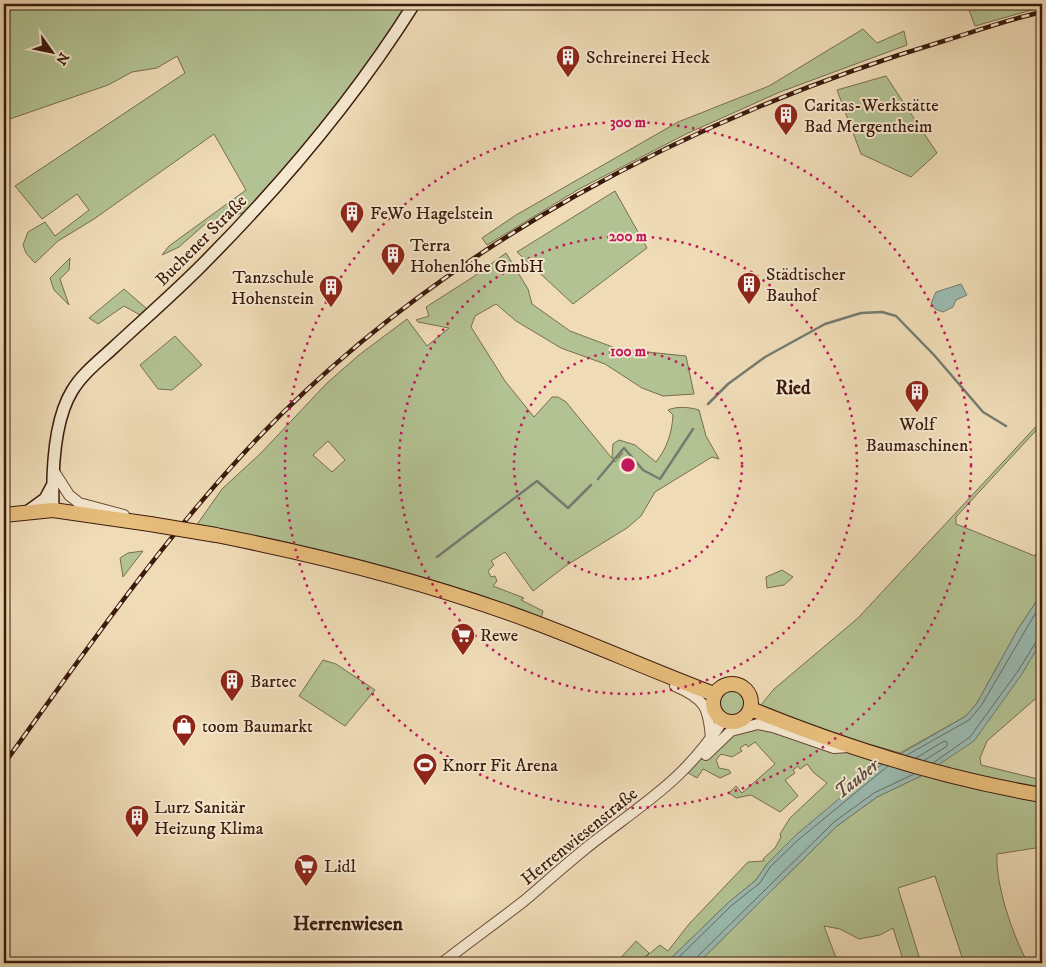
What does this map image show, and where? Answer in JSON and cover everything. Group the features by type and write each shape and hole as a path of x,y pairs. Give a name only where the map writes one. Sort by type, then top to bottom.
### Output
{"main road":[{"name":"Buchener Straße","path":"54,510 56,442 62,413 72,391 91,368 194,273 281,183 386,49 414,4"},
{"path":"15,513 45,499 51,490 55,474"},
{"path":"15,513 54,510 146,523 216,535 300,554 437,590 530,620 714,694"},
{"path":"727,684 738,684 748,691 752,702 751,708 740,721 723,720 713,706 714,694 727,684"},
{"path":"751,708 795,727 857,749 954,776 1042,795"}],"street":[{"path":"55,474 68,495 79,504 146,523"},
{"path":"642,666 650,675 698,697 704,703 708,714 711,740"},
{"name":"Herrenwiesenstraße","path":"442,963 523,901 585,849 685,771 711,740 723,720"},
{"path":"685,771 704,757 731,731 744,726 758,724 773,727 834,748 857,749"}],"green space":[{"path":"4,4 414,4 385,49 249,211 205,224 179,247 162,255 169,246 246,190 214,134 94,219 58,241 35,263 26,253 23,245 28,232 45,222 55,236 89,210 77,194 42,219 15,186 185,73 177,56 157,68 132,72 108,85 4,121"},
{"path":"971,4 1013,4 1014,6 1042,4 1042,7 975,26 969,10"},
{"path":"863,29 877,43 904,31 907,45 780,92 686,134 579,189 487,245 482,238 516,215 678,122 769,86"},
{"path":"886,76 937,153 911,177 861,154 837,90"},
{"path":"615,191 647,248 573,304 517,252"},
{"path":"506,253 528,289 532,304 570,331 618,349 686,356 694,394 663,396 642,388 605,364 561,348 516,321 496,304 475,316 471,327 505,381 534,417 552,397 558,397 566,402 615,462 623,453 616,459 612,457 613,444 619,440 635,445 656,462 666,446 670,434 673,415 668,410 679,407 695,409 699,410 706,436 719,459 712,457 655,492 641,516 627,528 567,565 533,591 505,552 491,561 494,565 488,571 491,577 495,576 497,581 493,586 524,598 521,600 543,611 541,619 196,526 222,489 261,453 327,383 359,355 407,319 427,346 449,328 416,320 429,316 426,307","holes":["328,441 345,460 332,472 313,455"]},
{"path":"70,258 69,270 60,279 69,305 54,290 50,278"},
{"path":"124,289 147,309 140,315 124,306 98,324 89,318"},
{"path":"175,336 202,365 172,390 158,389 140,365"},
{"path":"1042,420 1042,424 956,517 956,524 1035,556 1042,543 1042,593 1018,629 977,703 966,716 900,753 872,745 863,751 756,711 774,689 858,618"},
{"path":"143,551 123,577 120,558 128,553"},
{"path":"782,570 793,577 784,585 767,588 766,577"},
{"path":"1042,640 1042,693 987,741 980,758 981,765 1042,780 1042,847 997,854 999,880 1006,910 1028,963 964,963 935,876 898,888 921,963 904,963 893,928 880,935 859,939 840,929 824,926 838,963 698,963 837,826 877,797 923,775 1038,649"},
{"path":"323,660 336,664 375,690 345,726 299,696"},
{"path":"732,684 746,689 751,703 746,717 732,722 718,717 713,703 718,689"},
{"path":"773,727 882,764 795,836 767,864 756,880 729,902 666,963 616,963 636,941 649,953 643,959 660,945 668,951 689,924 748,862 764,861 763,859 775,848 781,837 780,834 790,818 827,783 814,773 807,764 800,769 798,766 793,770 795,773 785,780 798,796 780,812 751,795 736,798 729,793 736,786 742,793 775,764 755,742 748,747 746,744 740,748 742,751 732,757 721,754 716,760 719,768 729,770 731,773 720,778 703,769 697,778 685,771 704,757 731,731"}],"water":[{"path":"961,284 967,295 956,300 953,307 943,312 935,309 931,303 936,292"},
{"path":"1042,593 1042,640 1022,674 974,741 923,775 877,797 837,826 698,963 666,963 729,902 756,880 767,864 795,836 873,770 966,716 977,703 1018,629"}],"waterway":[{"path":"708,404 728,384 765,357 825,324 861,313 882,312 896,316 934,355 983,412 1006,426"},
{"path":"598,479 624,448 643,470 660,479 693,429"},
{"path":"437,557 537,481 568,508 591,485"},
{"path":"1036,647 1042,652"}],"railway":[{"path":"4,764 156,557 221,478 256,440 328,370 406,306 489,248 576,196 666,149 758,107 852,71 995,25 1042,12"}],"place":[{"name":"Schreinerei Heck","path":"568,78"},
{"name":"Caritas-Werkstätte Bad Mergentheim","path":"786,136"},
{"name":"FeWo Hagelstein","path":"352,234"},
{"name":"Terra Hohenlohe GmbH","path":"393,276"},
{"name":"Städtischer Bauhof","path":"749,305"},
{"name":"Tanzschule Hohenstein","path":"331,308"},
{"name":"Wolf Baumaschinen","path":"917,413"},
{"name":"Rewe","path":"463,656"},
{"name":"Bartec","path":"232,702"},
{"name":"toom Baumarkt","path":"184,747"},
{"name":"Knorr Fit Arena","path":"425,786"},
{"name":"Lurz Sanitär Heizung Klima","path":"137,838"},
{"name":"Lidl","path":"306,887"}],"district":[{"name":"Ried","path":"793,387"},
{"name":"Herrenwiesen","path":"348,923"}],"water label":[{"name":"Tauber","path":"856,778"}]}
